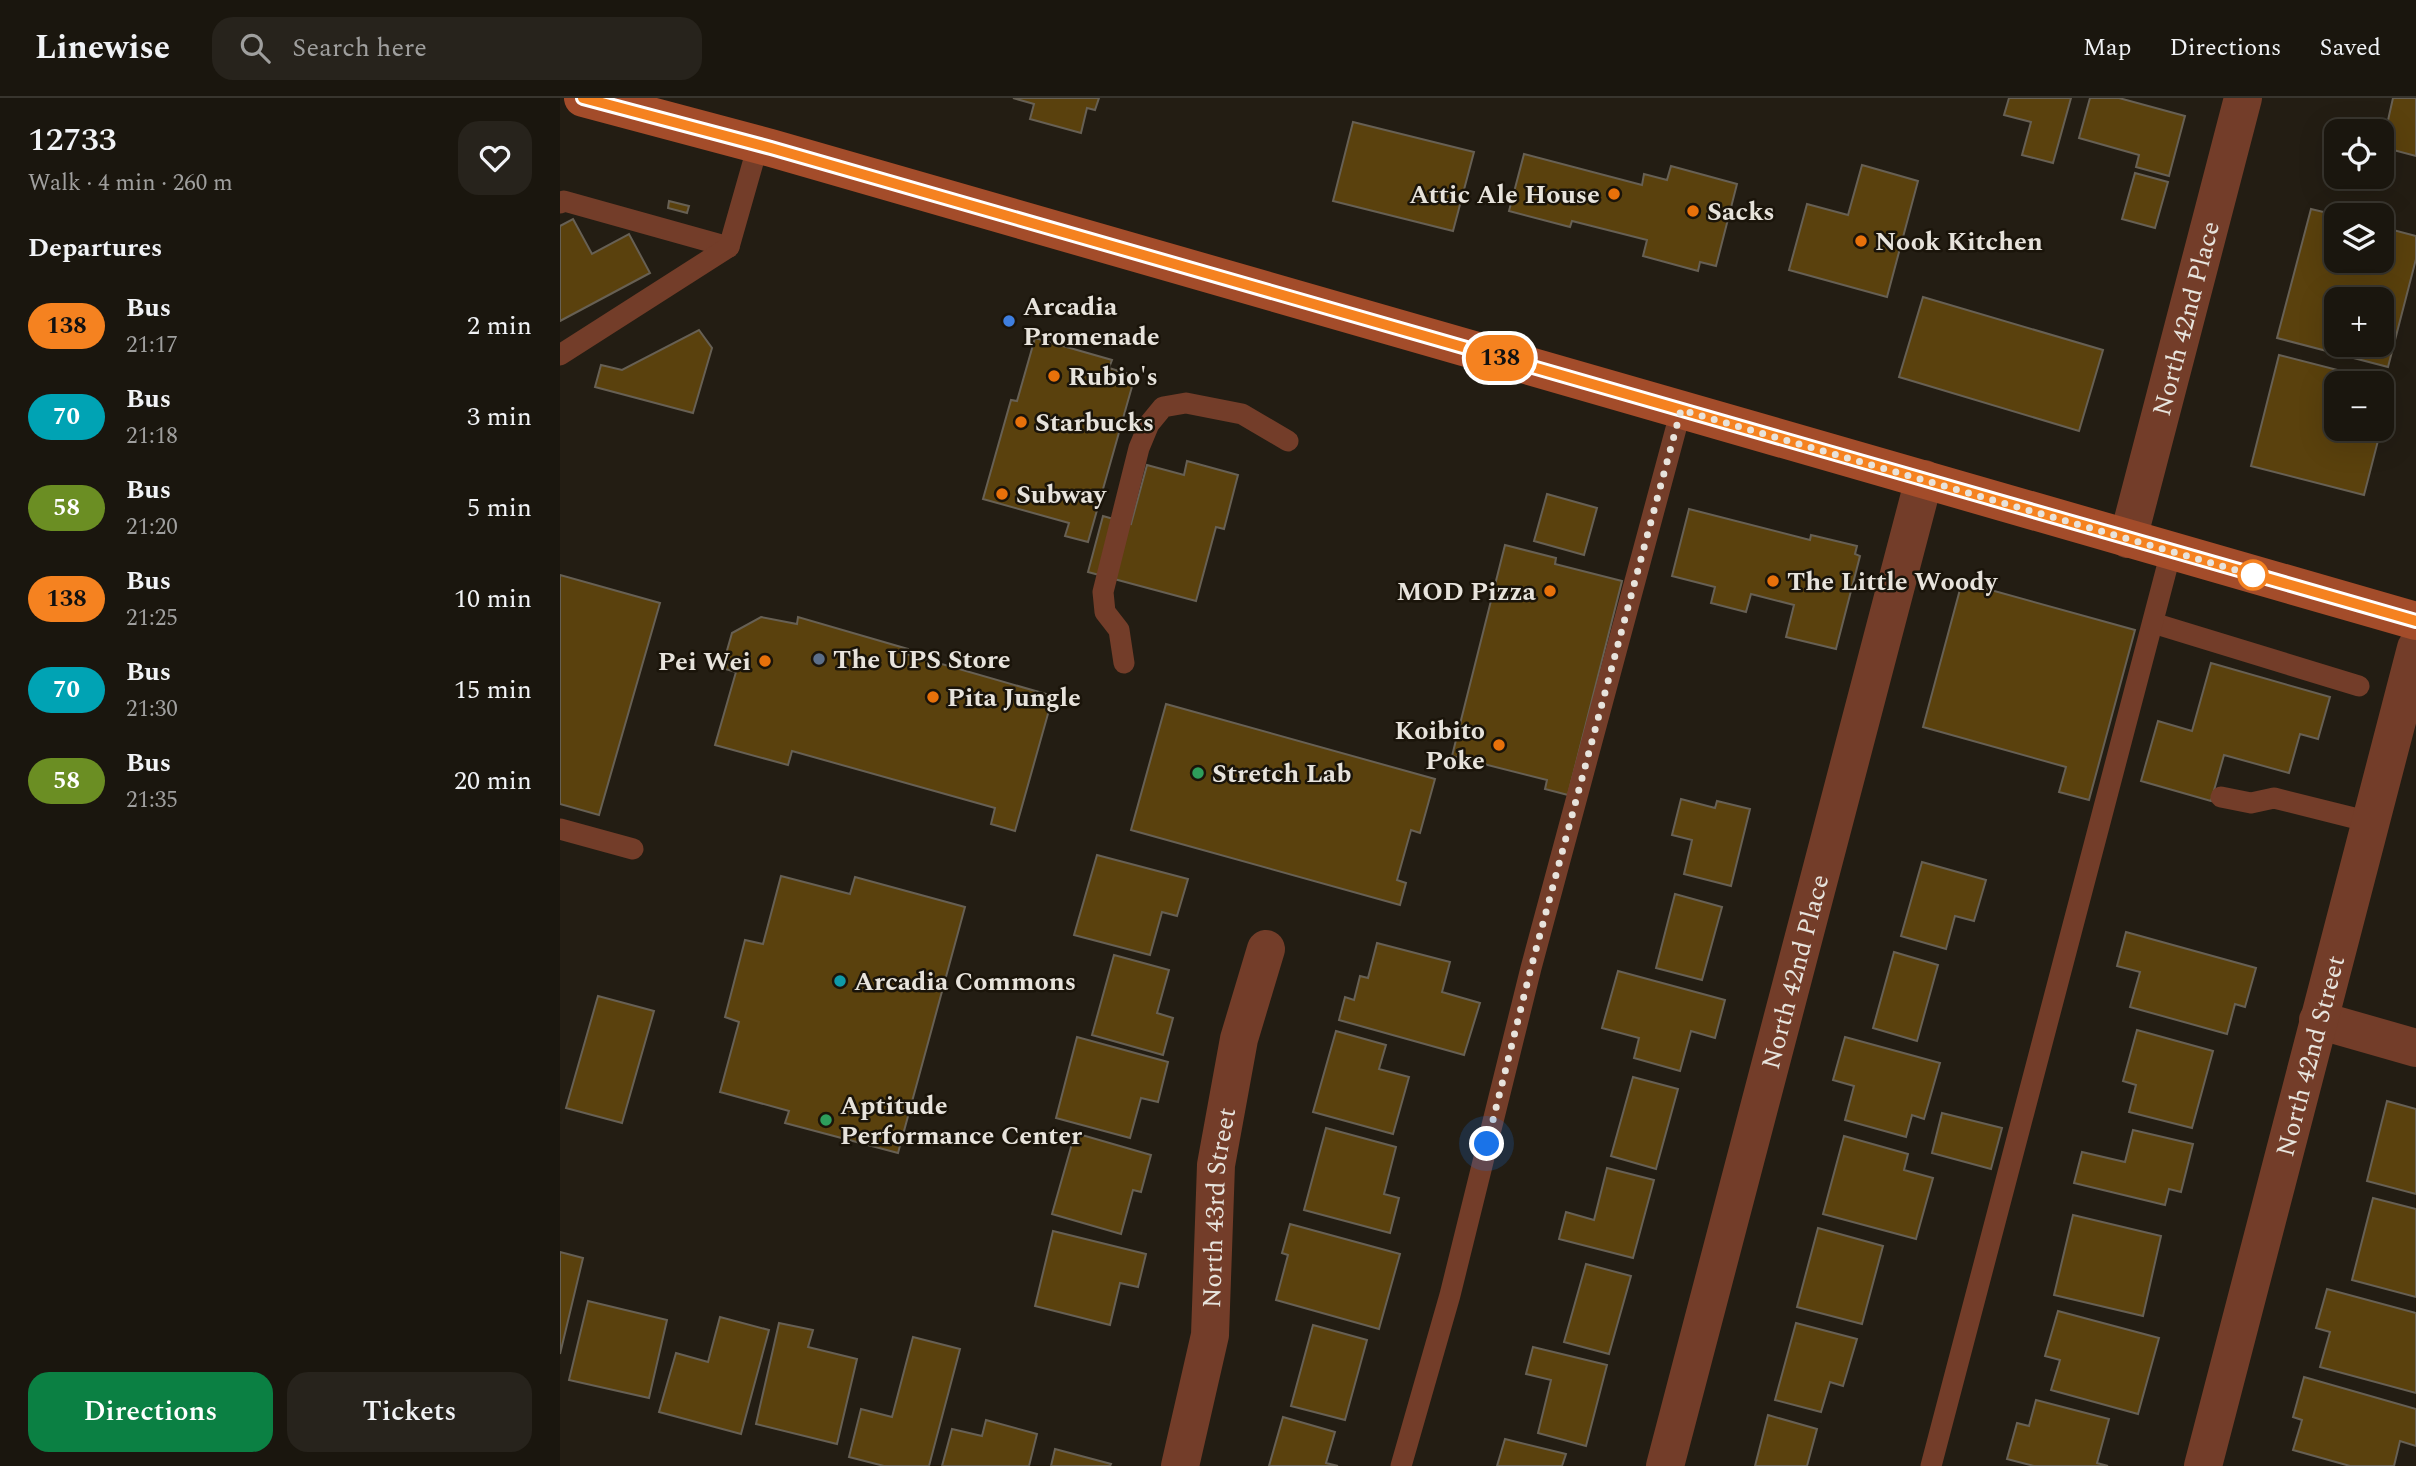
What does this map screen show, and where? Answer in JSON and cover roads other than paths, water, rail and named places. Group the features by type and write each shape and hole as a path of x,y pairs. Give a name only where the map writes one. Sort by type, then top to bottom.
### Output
{"main road":[{"path":"583,98 758,145 2416,621"}],"street":[{"name":"North 42nd Place","path":"2128,539 2243,98"},
{"name":"North 42nd Place","path":"1665,1466 1924,479"},
{"name":"North 42nd Street","path":"2203,1466 2416,648"},
{"name":"North 43rd Street","path":"1180,1466 1209,1335 1216,1165 1239,1039 1266,949"},
{"path":"2318,1020 2416,1048"}],"lane":[{"path":"560,355 729,247 758,145"},
{"path":"560,203 564,201 729,247"},
{"path":"1124,663 1119,630 1105,612 1102,592 1139,448 1149,424 1163,407 1186,403 1242,414 1288,441"},
{"path":"1401,1466 1450,1294 1531,968 1681,410"},
{"path":"1931,1466 2171,552"},
{"path":"2153,623 2358,686"},
{"path":"2221,797 2251,803 2274,798 2370,822"},
{"path":"560,829 633,849"}],"place":[{"name":"Attic Ale House","path":"1614,194"},
{"name":"Sacks","path":"1693,211"},
{"name":"Nook Kitchen","path":"1861,241"},
{"name":"Arcadia Promenade","path":"1009,321"},
{"name":"Rubio's","path":"1054,376"},
{"name":"Starbucks","path":"1021,422"},
{"name":"Subway","path":"1002,494"},
{"name":"The Little Woody","path":"1773,581"},
{"name":"MOD Pizza","path":"1550,591"},
{"name":"The UPS Store","path":"819,659"},
{"name":"Pei Wei","path":"765,661"},
{"name":"Pita Jungle","path":"933,697"},
{"name":"Koibito Poke","path":"1499,745"},
{"name":"Stretch Lab","path":"1198,773"},
{"name":"Arcadia Commons","path":"840,981"},
{"name":"Aptitude Performance Center","path":"826,1120"}]}
